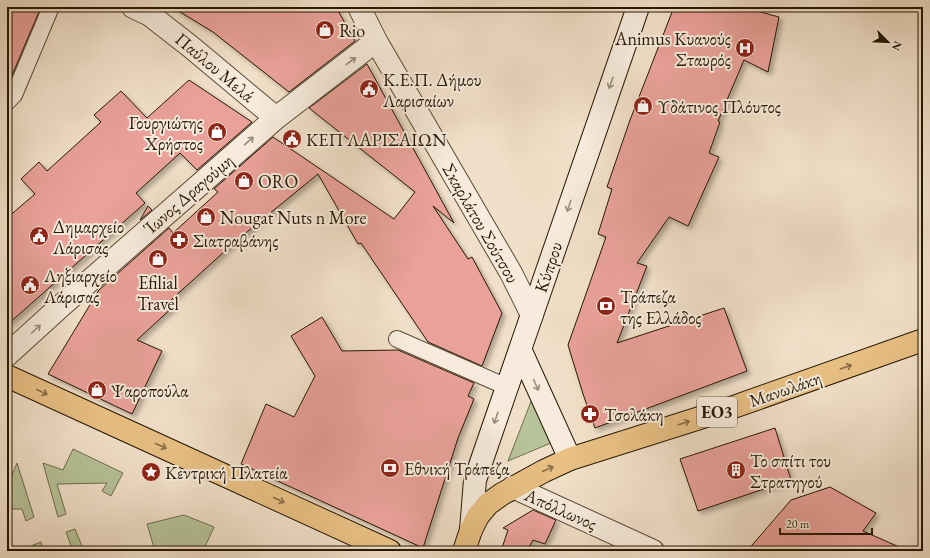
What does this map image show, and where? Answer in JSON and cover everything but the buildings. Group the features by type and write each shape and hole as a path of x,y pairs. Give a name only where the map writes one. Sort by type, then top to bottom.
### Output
{"main road":[{"name":"Μανωλάκη","path":"513,487 570,459 725,410 923,340"},
{"path":"7,376 390,551"},
{"name":"Κύπρου","path":"464,551 471,530 478,516 488,504 513,487"}],"street":[{"name":"Παύλου Μελά","path":"133,7 150,14 186,42 276,118"},
{"name":"Σκαρλάτου Σούτσου","path":"358,7 376,41 507,267 532,315"},
{"name":"Κύπρου","path":"471,530 475,480 638,7"},
{"name":"Ίωνος Δραγούμη","path":"7,355 276,118 376,41"},
{"path":"520,349 570,459"},
{"name":"Απόλλωνος","path":"513,487 653,551"}],"lane":[{"path":"7,102 14,95 51,7"},
{"path":"397,338 507,387"}],"green space":[{"path":"532,399 551,443 508,461"},
{"path":"73,449 123,473 111,496 102,491 107,483 57,484 66,514 58,517 43,463 63,470"},
{"path":"17,463 34,517 26,521 22,509 7,509 7,487"},
{"path":"184,515 214,527 203,551 155,551 147,524"},
{"path":"75,529 84,551 73,551 66,532"},
{"path":"41,542 44,551 33,551 31,546"}],"place":[{"name":"Rio","path":"325,30"},
{"name":"Animus Κυανούς Σταυρός","path":"745,48"},
{"name":"Κ.Ε.Π. Δήμου Λαρισαίων","path":"369,89"},
{"name":"Υδάτινος Πλόυτος","path":"643,106"},
{"name":"Γουργιώτης Χρήστος","path":"217,132"},
{"name":"ΚΕΠ ΛΑΡΙΣΑΙΩΝ","path":"292,139"},
{"name":"ORO","path":"244,181"},
{"name":"Nougat Nuts n More","path":"206,217"},
{"name":"Δημαρχείο Λάρισας","path":"39,236"},
{"name":"Σιατραβάνης","path":"179,240"},
{"name":"Efilial Travel","path":"158,259"},
{"name":"Ληξιαρχείο Λάρισας","path":"30,285"},
{"name":"Τράπεζα της Ελλάδος","path":"606,306"},
{"name":"Ψαροπούλα","path":"97,390"},
{"name":"Τσολάκη","path":"590,414"},
{"name":"Εθνική Τράπεζα","path":"390,468"},
{"name":"Το σπίτι του Στρατηγού","path":"736,470"},
{"name":"Κεντρική Πλατεία","path":"151,472"}]}
